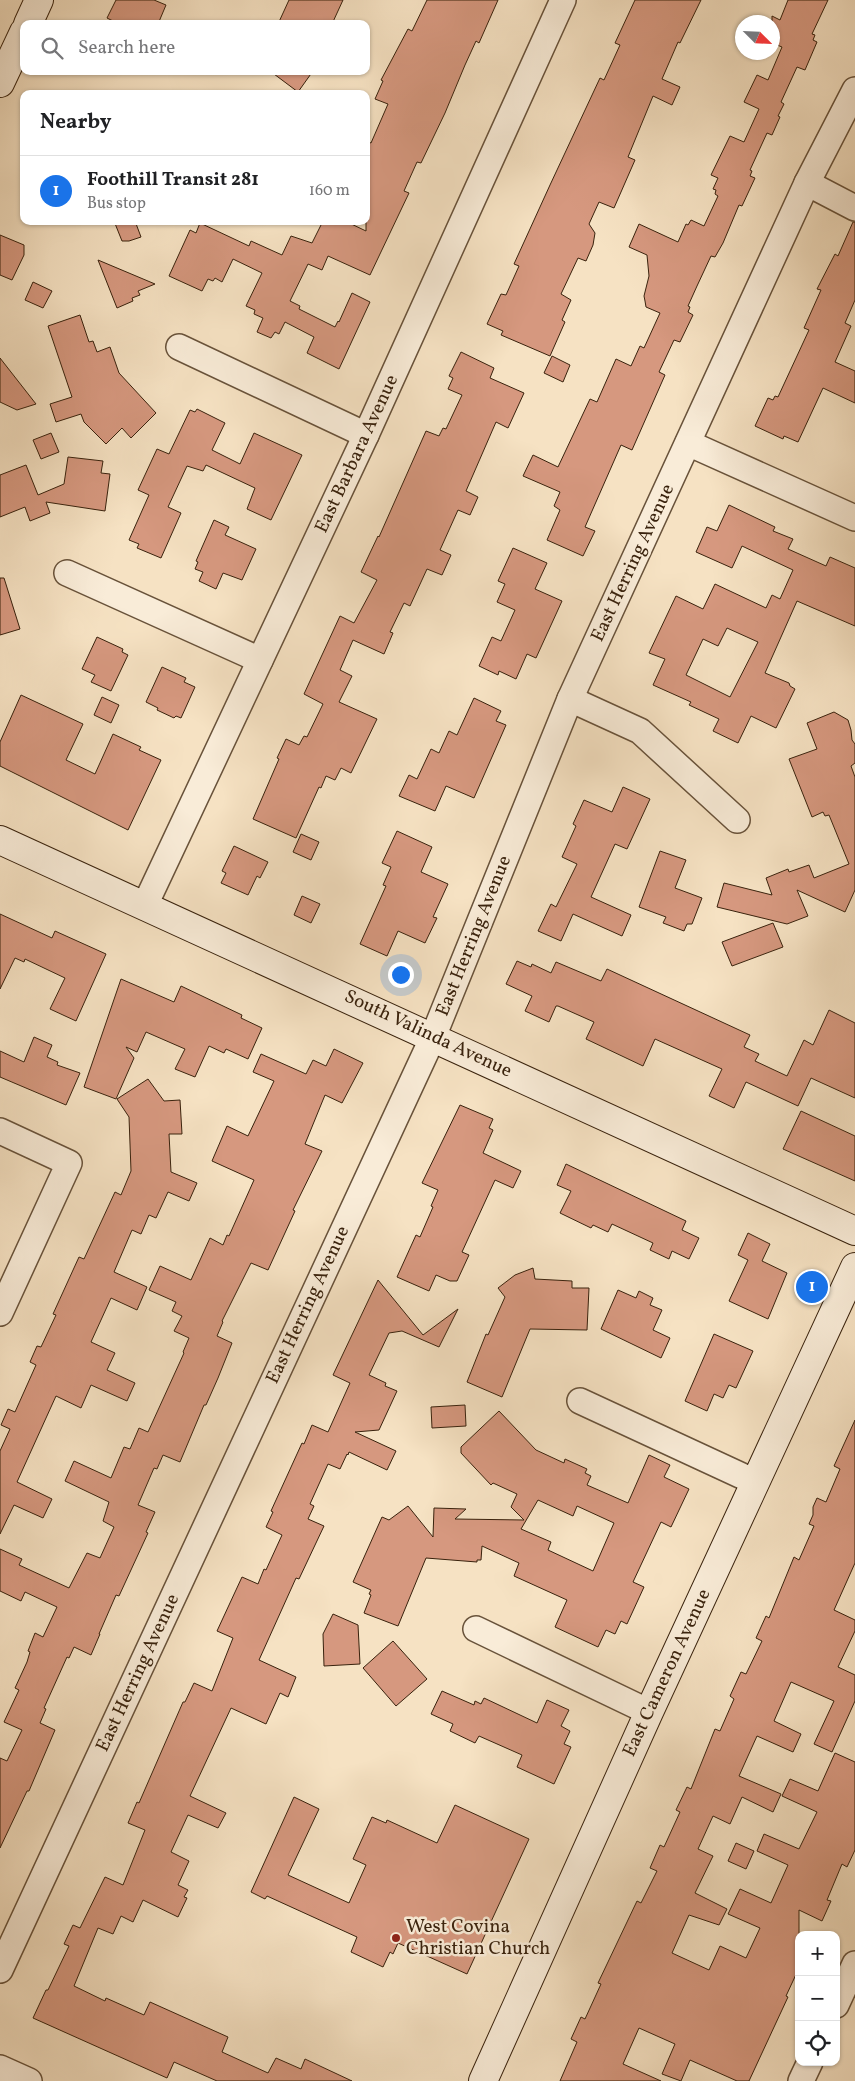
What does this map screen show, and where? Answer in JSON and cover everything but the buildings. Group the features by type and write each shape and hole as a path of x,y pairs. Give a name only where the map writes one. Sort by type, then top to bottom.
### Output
{"main road":[{"path":"30,20 39,0"},
{"path":"0,83 20,40"},
{"name":"South Valinda Avenue","path":"0,840 855,1231"},
{"name":"East Cameron Avenue","path":"483,2081 649,1712 855,1267"}],"street":[{"name":"East Barbara Avenue","path":"145,905 366,435 564,0"},
{"name":"East Herring Avenue","path":"0,1970 433,1037 570,700 807,183 855,90"},
{"path":"807,183 855,208"},
{"path":"179,348 366,435"},
{"path":"688,443 855,518"},
{"path":"67,573 260,660"},
{"path":"570,700 640,731 737,820"},
{"path":"0,1131 69,1163 0,1313"},
{"path":"580,1401 755,1482"},
{"path":"476,1629 649,1712"},
{"path":"840,1996 855,1964"},
{"path":"801,2081 808,2066"},
{"path":"0,2068 29,2081"}],"place":[{"name":"Foothill Transit 281","path":"812,1287"},
{"name":"West Covina Christian Church","path":"396,1938"}]}
